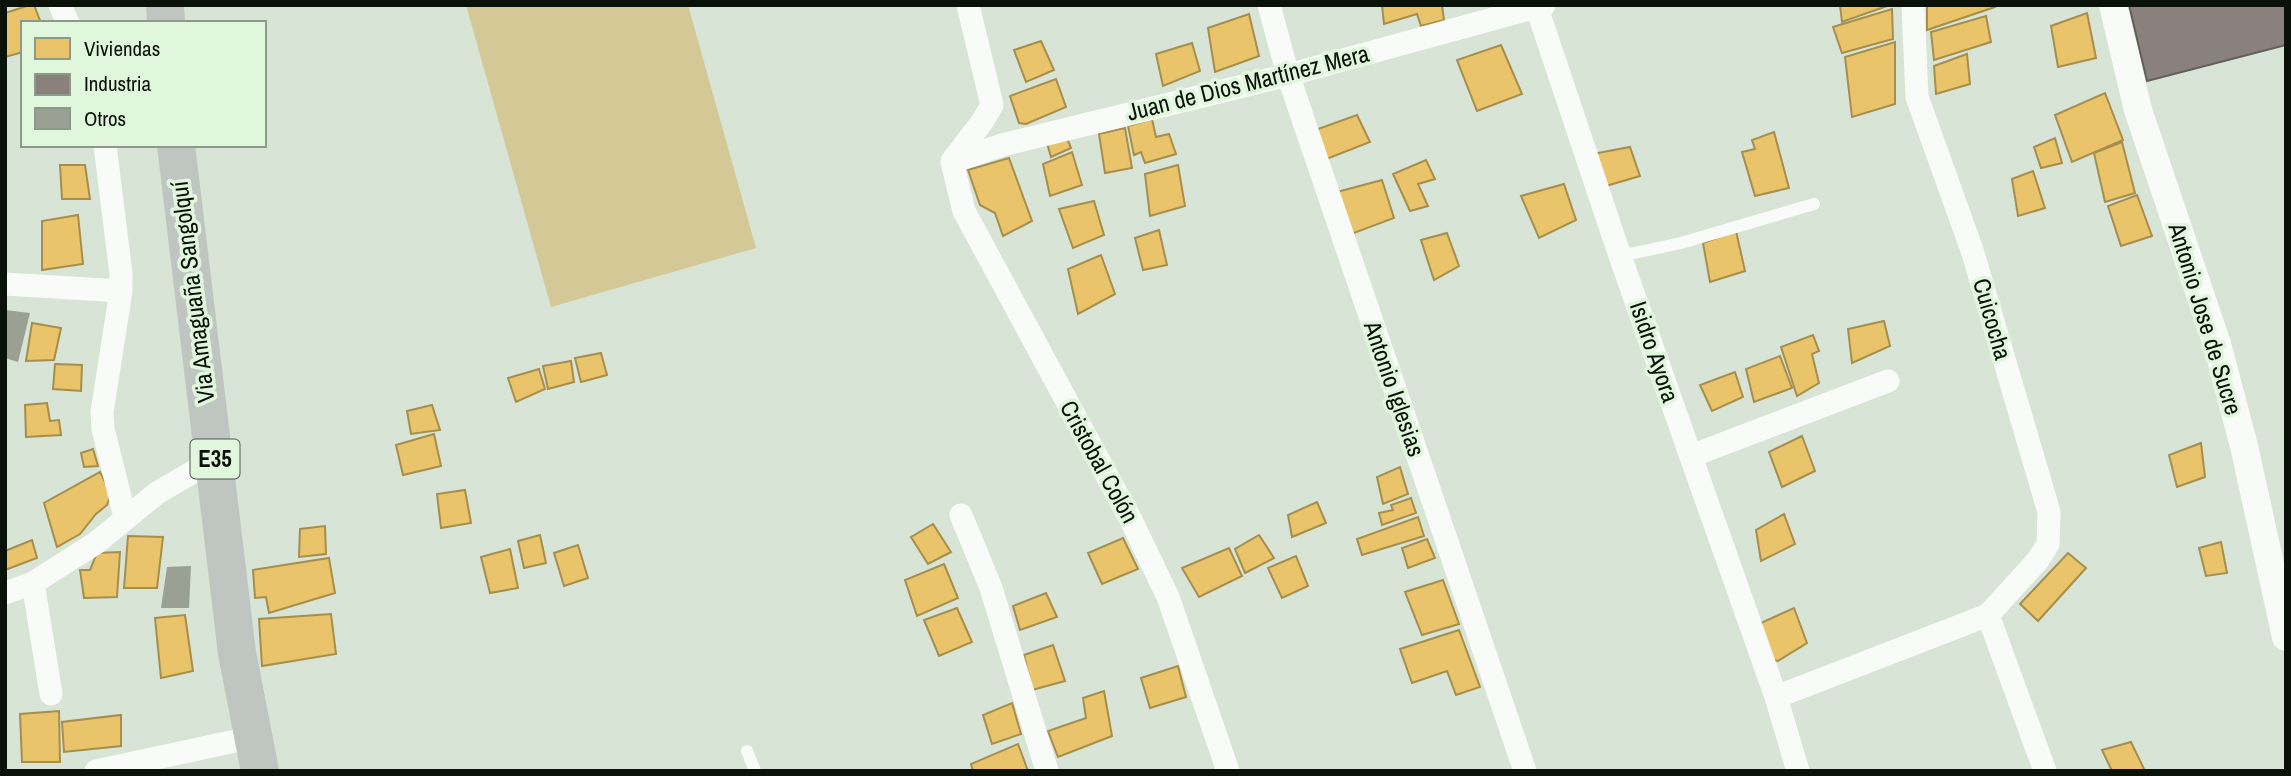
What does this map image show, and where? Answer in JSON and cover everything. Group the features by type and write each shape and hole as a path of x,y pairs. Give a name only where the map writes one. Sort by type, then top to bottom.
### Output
{"highway":[{"name":"Via Amaguaña Sangolquí","path":"176,147 237,653 257,754"}],"street":[{"path":"60,5 67,21"},
{"path":"968,5 1002,145"},
{"name":"Antonio Iglesias","path":"1269,5 1288,75 1525,771"},
{"name":"Cuicocha","path":"1913,5 1917,97 1972,250 2049,512 2048,544 1988,615"},
{"name":"Antonio Jose de Sucre","path":"2113,5 2138,110 2217,344 2244,446 2286,637"},
{"name":"Juan de Dios Martínez Mera","path":"952,162 1002,145 1288,75 1539,6"},
{"name":"Isidro Ayora","path":"1539,6 1620,256 1776,696 1798,771"},
{"path":"952,162 992,105"},
{"path":"105,147 121,291 102,412 103,429 125,517"},
{"name":"Cristobal Colón","path":"952,162 964,211 1132,522 1168,597 1228,771"},
{"path":"5,284 121,291"},
{"path":"1691,456 1888,382"},
{"path":"5,593 33,583 96,543 157,493 215,459"},
{"path":"961,515 990,589 1047,771"},
{"path":"33,583 51,694"},
{"path":"1776,696 1988,615 2045,771"},
{"path":"96,771 257,754"}],"lane":[{"path":"1620,256 1681,243 1814,204"},
{"path":"747,751 755,771"}],"shaded area":[{"path":"466,5 688,5 756,248 551,307"}],"building: Viviendas":[{"path":"34,5 40,21 21,21 21,53 5,57 5,13"},
{"path":"1382,5 1442,5 1444,20 1421,26 1417,14 1384,24"},
{"path":"1840,5 1890,5 1842,22"},
{"path":"1927,5 1995,5 1995,7 1927,30"},
{"path":"1892,9 1893,39 1842,53 1833,27"},
{"path":"2087,13 2096,58 2058,67 2051,26"},
{"path":"1249,14 1259,56 1215,72 1208,28"},
{"path":"1986,16 1991,42 1934,60 1931,32"},
{"path":"1041,41 1054,70 1026,82 1014,50"},
{"path":"1895,42 1895,104 1852,117 1845,57"},
{"path":"1192,43 1200,71 1163,86 1156,54"},
{"path":"1501,45 1522,94 1477,111 1457,60"},
{"path":"1967,54 1970,84 1936,94 1934,66"},
{"path":"1056,79 1066,107 1026,124 1019,123 1010,96"},
{"path":"2105,93 2123,140 2072,162 2055,115"},
{"path":"1357,115 1370,142 1324,160 1315,130"},
{"path":"1152,119 1156,137 1169,134 1176,154 1145,163 1141,152 1134,155 1128,126"},
{"path":"1125,128 1132,168 1105,173 1099,134"},
{"path":"1774,132 1789,188 1755,196 1742,152 1755,149 1752,140"},
{"path":"1066,136 1071,148 1051,157 1047,143"},
{"path":"2055,138 2062,163 2041,168 2034,147"},
{"path":"2122,142 2135,193 2105,202 2094,153"},
{"path":"1630,147 1640,176 1599,188 1587,155"},
{"path":"1072,152 1082,185 1050,196 1043,164"},
{"path":"1009,158 1032,221 1003,236 995,213 980,205 968,170"},
{"path":"1426,160 1435,179 1418,184 1428,206 1410,211 1393,174"},
{"path":"60,165 85,165 90,199 62,199"},
{"path":"1178,165 1185,206 1150,216 1145,174"},
{"path":"2033,171 2045,208 2018,216 2012,179"},
{"path":"1382,180 1394,218 1346,236 1337,192"},
{"path":"1564,184 1576,220 1539,238 1521,196"},
{"path":"2137,195 2152,236 2121,246 2108,206"},
{"path":"1094,201 1104,235 1073,248 1059,209"},
{"path":"78,215 83,264 42,270 42,221"},
{"path":"1159,230 1167,265 1143,270 1135,238"},
{"path":"1736,231 1745,271 1710,282 1703,243"},
{"path":"1447,233 1459,266 1434,280 1421,240"},
{"path":"1101,255 1115,294 1078,314 1068,269"},
{"path":"1884,321 1890,346 1852,363 1848,329"},
{"path":"32,323 61,328 54,360 26,361"},
{"path":"1813,335 1819,351 1812,354 1819,383 1797,396 1781,347"},
{"path":"601,353 607,375 581,382 575,358"},
{"path":"1780,356 1792,388 1754,402 1746,369"},
{"path":"571,361 574,382 548,389 543,366"},
{"path":"55,364 82,365 81,391 53,389"},
{"path":"539,369 545,389 516,402 508,378"},
{"path":"1735,372 1743,397 1712,411 1700,385"},
{"path":"47,403 50,421 59,420 61,435 26,437 25,405"},
{"path":"432,405 440,430 411,434 407,411"},
{"path":"434,434 441,466 403,475 396,445"},
{"path":"1802,436 1815,471 1782,487 1769,452"},
{"path":"2201,443 2205,477 2177,487 2169,455"},
{"path":"93,449 98,466 84,467 81,453"},
{"path":"1400,467 1408,494 1383,504 1377,477"},
{"path":"100,472 111,494 107,505 80,534 57,547 44,503"},
{"path":"465,490 471,523 441,528 437,494"},
{"path":"1411,498 1416,513 1382,525 1379,513 1393,510 1391,505"},
{"path":"1317,502 1326,523 1292,537 1288,515"},
{"path":"1784,514 1795,544 1761,561 1756,530"},
{"path":"1418,517 1424,536 1362,555 1357,539"},
{"path":"933,524 951,552 928,564 911,537"},
{"path":"325,526 326,554 299,557 300,529"},
{"path":"540,535 546,563 524,568 518,541"},
{"path":"1259,535 1274,558 1245,573 1235,549"},
{"path":"128,536 163,537 157,588 124,588"},
{"path":"1123,538 1138,569 1102,584 1088,553"},
{"path":"1427,539 1435,558 1408,568 1402,548"},
{"path":"32,540 37,558 5,570 5,551"},
{"path":"2221,542 2227,573 2206,576 2199,548"},
{"path":"578,545 588,578 564,586 554,553"},
{"path":"1229,548 1242,576 1199,597 1182,568"},
{"path":"510,549 518,588 490,593 481,557"},
{"path":"120,552 117,597 84,598 80,570 90,570 97,553"},
{"path":"2068,553 2086,568 2038,621 2020,604"},
{"path":"1296,556 1308,586 1282,598 1268,568"},
{"path":"329,558 335,593 269,613 266,597 255,598 253,570"},
{"path":"944,564 958,598 917,616 905,580"},
{"path":"1443,580 1459,624 1422,635 1405,592"},
{"path":"1046,593 1057,617 1020,630 1013,606"},
{"path":"957,608 972,642 939,656 924,620"},
{"path":"1794,608 1807,643 1778,661 1765,658 1754,626"},
{"path":"331,614 336,654 262,666 259,619"},
{"path":"185,615 193,671 161,678 155,618"},
{"path":"1459,630 1480,687 1456,695 1447,671 1412,683 1400,649"},
{"path":"1053,645 1065,681 1032,690 1024,655"},
{"path":"1178,666 1186,697 1150,708 1141,678"},
{"path":"1104,691 1112,736 1058,757 1048,731 1086,718 1083,698"},
{"path":"1012,703 1021,734 992,744 983,715"},
{"path":"59,711 60,762 22,762 20,714"},
{"path":"121,715 121,746 64,752 62,722"},
{"path":"2131,742 2145,771 2112,771 2102,750"},
{"path":"1018,744 1028,771 973,771 971,764"}],"building: Industria":[{"path":"2129,5 2286,5 2286,45 2147,81"}],"building: Otros":[{"path":"5,310 30,313 18,362 5,358"},
{"path":"191,566 189,608 161,608 167,567"}]}
